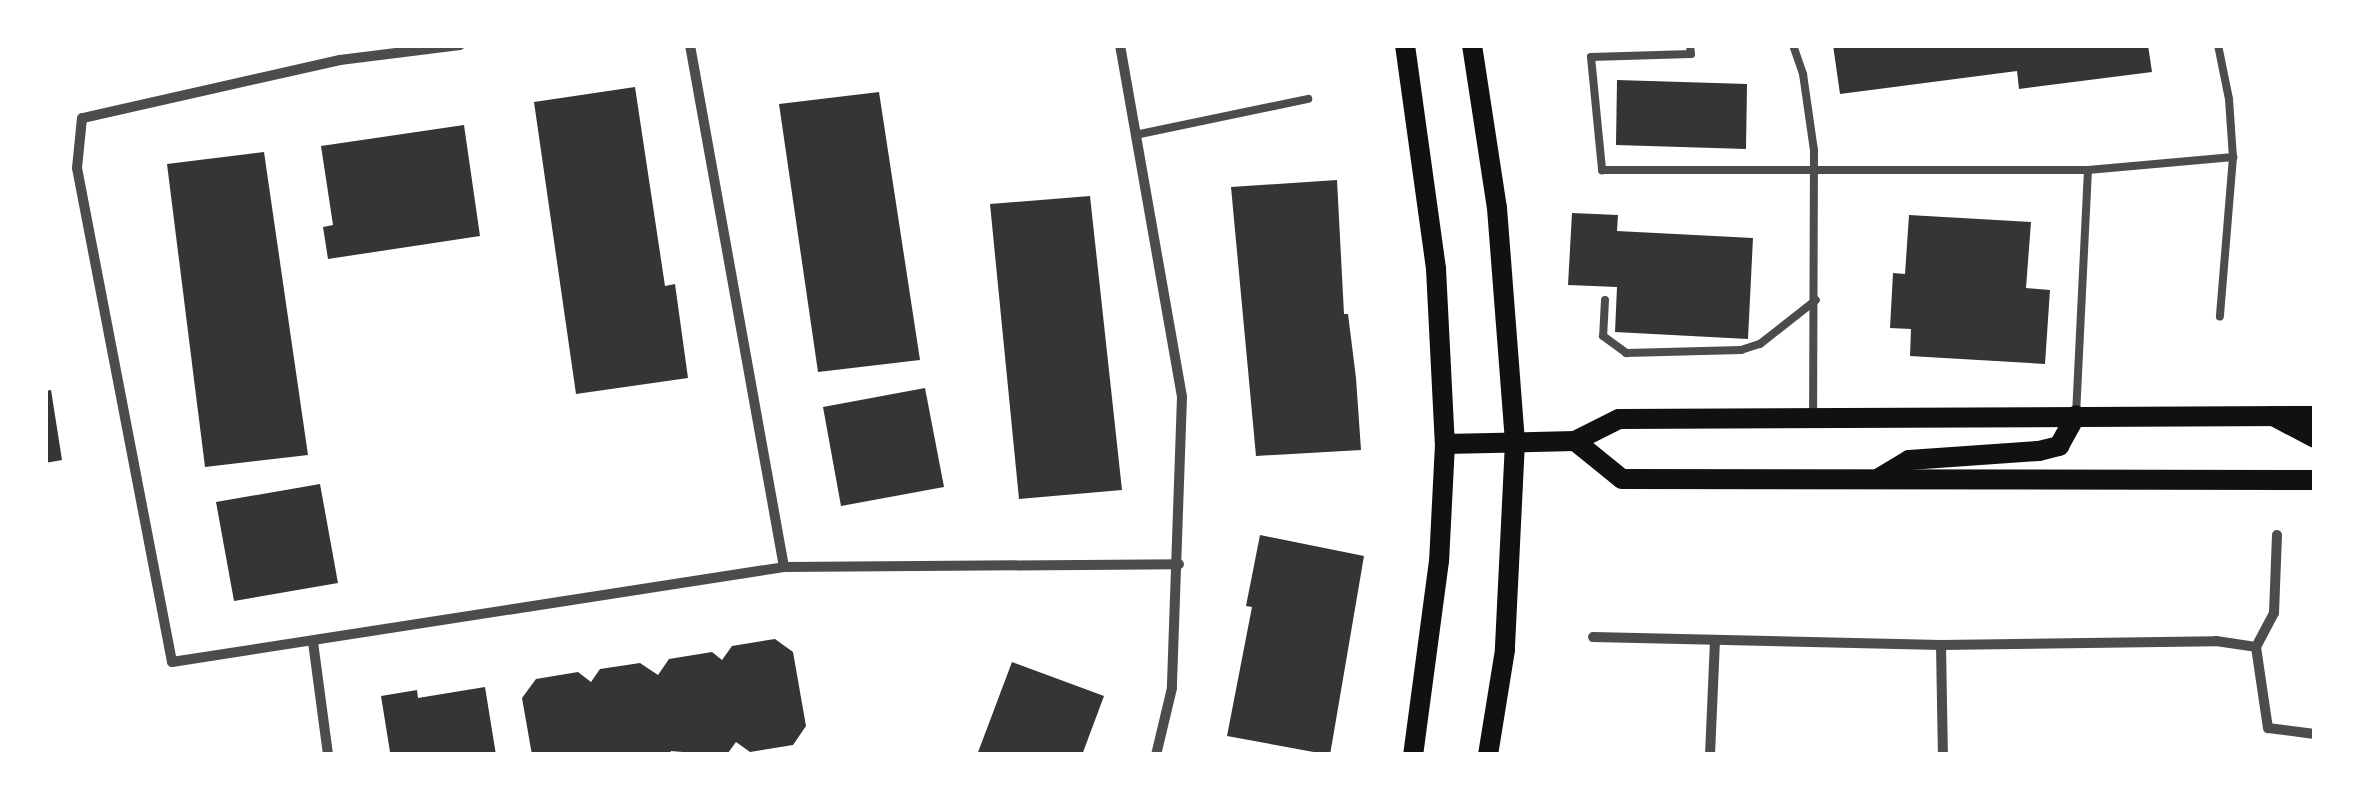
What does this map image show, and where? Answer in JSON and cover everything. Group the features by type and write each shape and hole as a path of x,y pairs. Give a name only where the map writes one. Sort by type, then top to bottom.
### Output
{"main road":[{"path":"1405,45 1436,269 1445,444 1439,561 1413,755"},
{"path":"1472,45 1497,208 1515,442 1506,650 1488,755"},
{"path":"1879,478 1889,468 1923,458 2039,452 2059,446 2076,415"},
{"path":"2272,415 2315,438"},
{"path":"1445,444 1576,441 1619,418 2315,416"},
{"path":"1576,441 1622,479 2315,480"}],"street":[{"path":"338,45 340,60"},
{"path":"460,45 402,48 82,118 77,168 172,662 784,568 1179,564"},
{"path":"690,45 784,568"},
{"path":"1120,45 1182,397 1172,688 1156,755"},
{"path":"2277,536 2274,613 2256,647 2268,728 2315,734"},
{"path":"1593,637 1676,636 1715,642 1941,646 2216,642 2256,647"},
{"path":"313,642 328,755"},
{"path":"1710,755 1715,642"},
{"path":"1941,646 1943,755"}],"lane":[{"path":"1690,45 1691,54 1591,56 1602,170 2088,170 2233,157"},
{"path":"1793,45 1804,74 1814,168 1814,417"},
{"path":"2218,45 2229,99 2233,157 2220,316"},
{"path":"1136,135 1308,99"},
{"path":"2076,415 2088,170"},
{"path":"1605,300 1604,336 1626,353 1740,350 1760,344 1816,300"}],"building":[{"path":"1833,45 2148,45 2152,72 2019,89 2017,71 1840,94"},
{"path":"1617,80 1747,84 1746,149 1616,145"},
{"path":"635,87 665,286 675,284 688,378 576,394 534,102"},
{"path":"879,92 920,360 818,372 779,104"},
{"path":"464,125 480,236 328,259 323,227 333,225 321,146"},
{"path":"264,152 308,455 205,467 167,164"},
{"path":"1337,180 1344,314 1348,314 1356,378 1361,450 1256,456 1231,187"},
{"path":"1090,196 1122,490 1019,499 990,204"},
{"path":"1572,213 1618,215 1617,231 1753,238 1748,339 1615,332 1617,287 1568,285"},
{"path":"1909,215 2031,222 2026,288 2050,290 2045,364 1910,356 1911,329 1890,328 1893,273 1905,274"},
{"path":"925,388 944,487 841,506 823,407"},
{"path":"51,390 62,460 45,463 45,391"},
{"path":"320,484 338,583 234,601 216,502"},
{"path":"1260,535 1364,556 1330,755 1227,736 1252,607 1246,606"},
{"path":"775,639 793,652 806,726 793,745 750,752 736,742 728,753 718,755 671,751 669,755 532,755 522,698 536,679 578,672 591,682 600,669 640,663 658,675 669,659 712,652 722,660 732,646"},
{"path":"1012,662 1104,696 1082,755 977,755"},
{"path":"485,687 496,755 390,752 381,696 417,690 418,698"}]}
